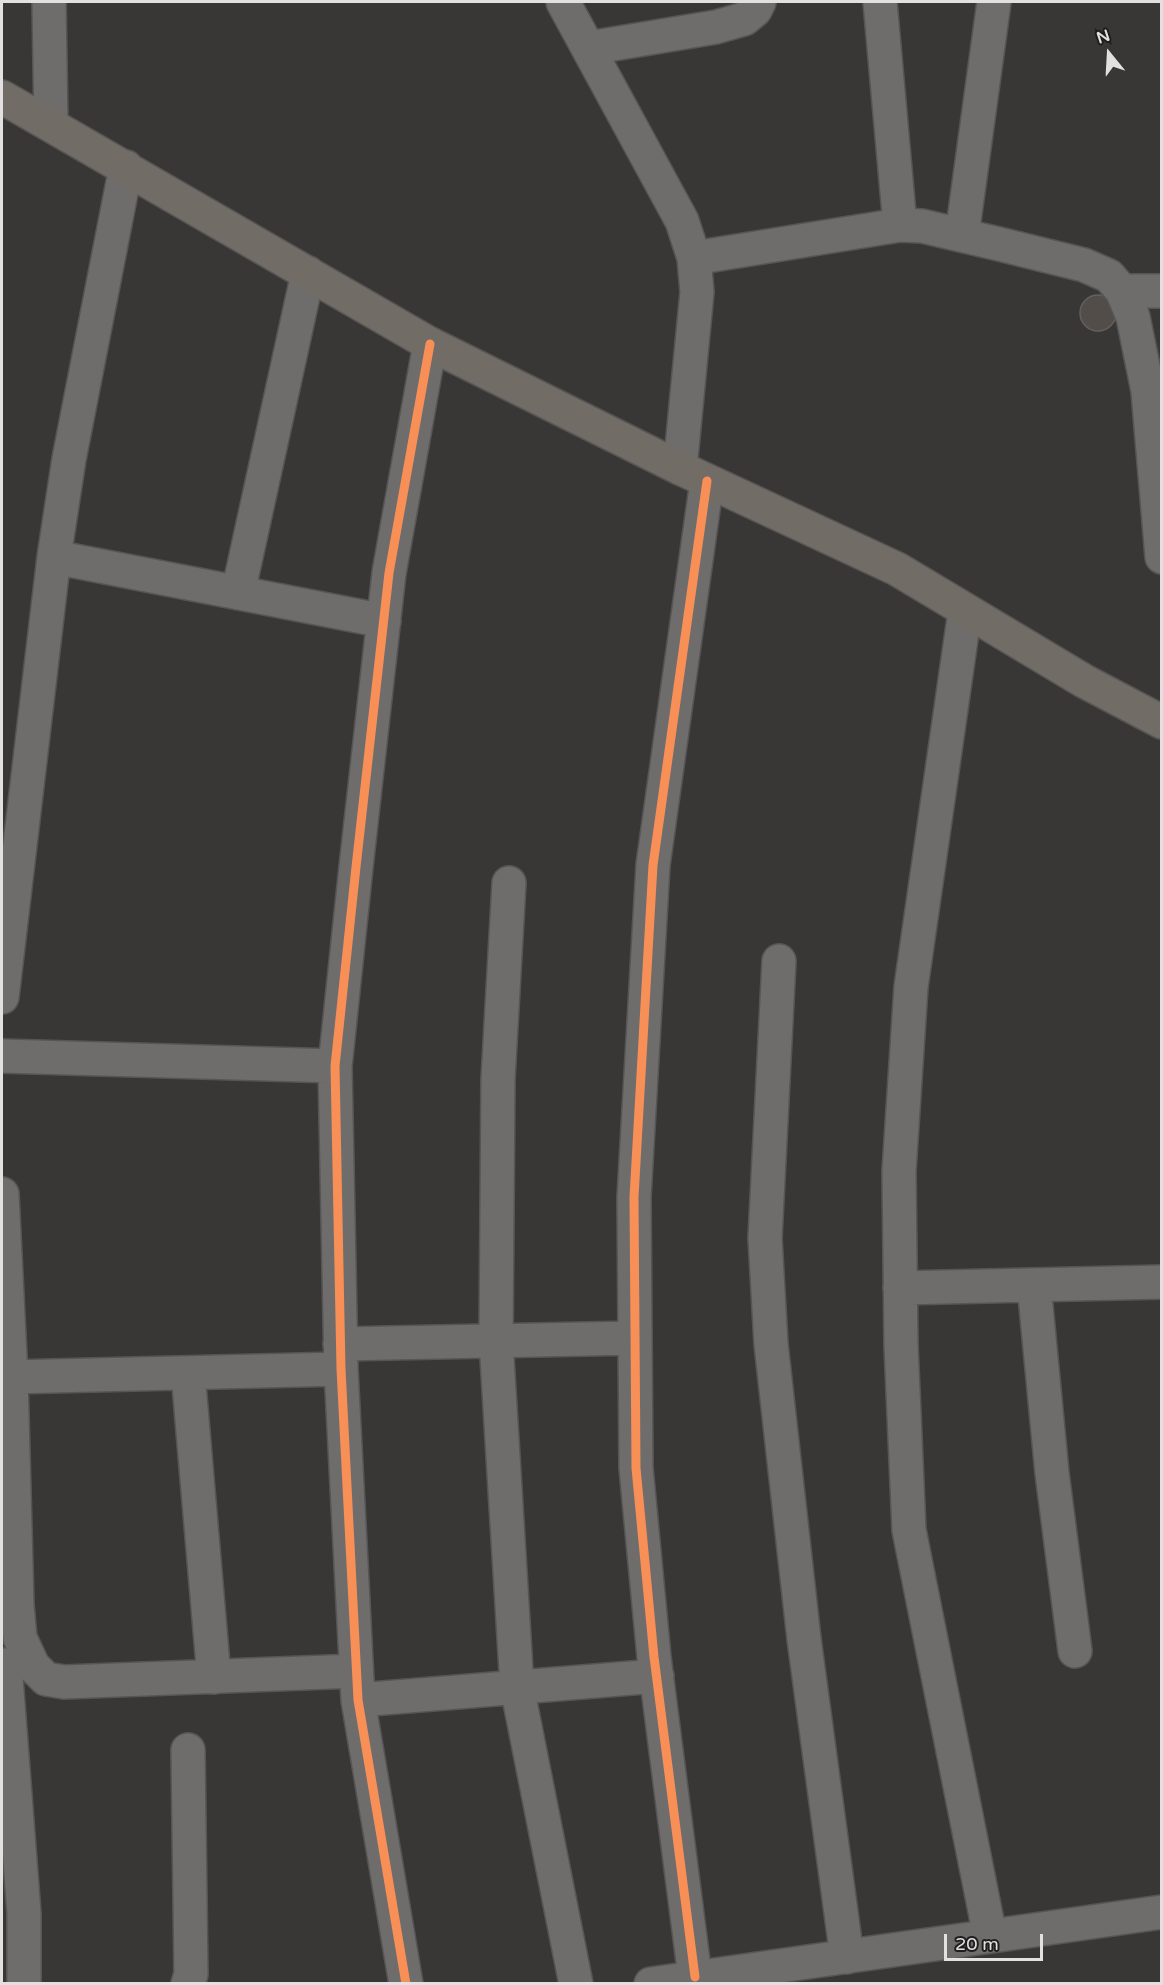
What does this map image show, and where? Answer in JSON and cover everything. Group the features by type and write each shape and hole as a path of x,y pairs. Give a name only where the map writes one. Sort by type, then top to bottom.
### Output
{"main road":[{"path":"2,97 430,344 694,474 897,569 1084,681 1161,722"}],"street":[{"path":"49,2 51,125"},
{"path":"563,2 682,221 694,258 697,292 694,474 653,866 634,1197 636,1468 657,1676 695,1977"},
{"path":"589,48 716,27 744,19 755,10 759,2"},
{"path":"880,2 900,225"},
{"path":"962,235 994,2"},
{"path":"2,997 54,556 69,459 126,167"},
{"path":"694,258 900,225 922,226 962,235 1084,265 1109,276 1122,291 1133,317 1148,391 1161,557"},
{"path":"238,593 308,273"},
{"path":"1122,291 1161,291"},
{"path":"406,1983 357,1686 340,1357 335,1066 390,573 430,344"},
{"path":"54,556 384,621"},
{"path":"965,611 911,987 899,1171 901,1345 909,1530 990,1936"},
{"path":"509,883 498,1079 496,1341 517,1687 576,1983"},
{"path":"779,962 765,1238 771,1344 804,1639 846,1956"},
{"path":"2,1056 335,1066"},
{"path":"2,1194 20,1638 13,1666 6,1750 24,1913 24,1983"},
{"path":"900,1288 1161,1282"},
{"path":"1034,1285 1052,1473 1075,1651"},
{"path":"11,1377 188,1373 496,1341 635,1338"},
{"path":"188,1373 214,1677"},
{"path":"13,1666 46,1679 64,1682 214,1677 357,1686 517,1687 657,1676"},
{"path":"188,1750 191,1974 188,1983"},
{"path":"651,1983 1161,1912"}],"building":[{"path":"1098,295 1111,300 1116,313 1111,326 1098,331 1085,326 1080,313 1085,300"}],"cycle path":[{"path":"406,1984 358,1700 341,1369 335,1066 389,573 430,344"},
{"path":"695,1977 654,1657 636,1468 634,1197 653,865 707,481"}]}
